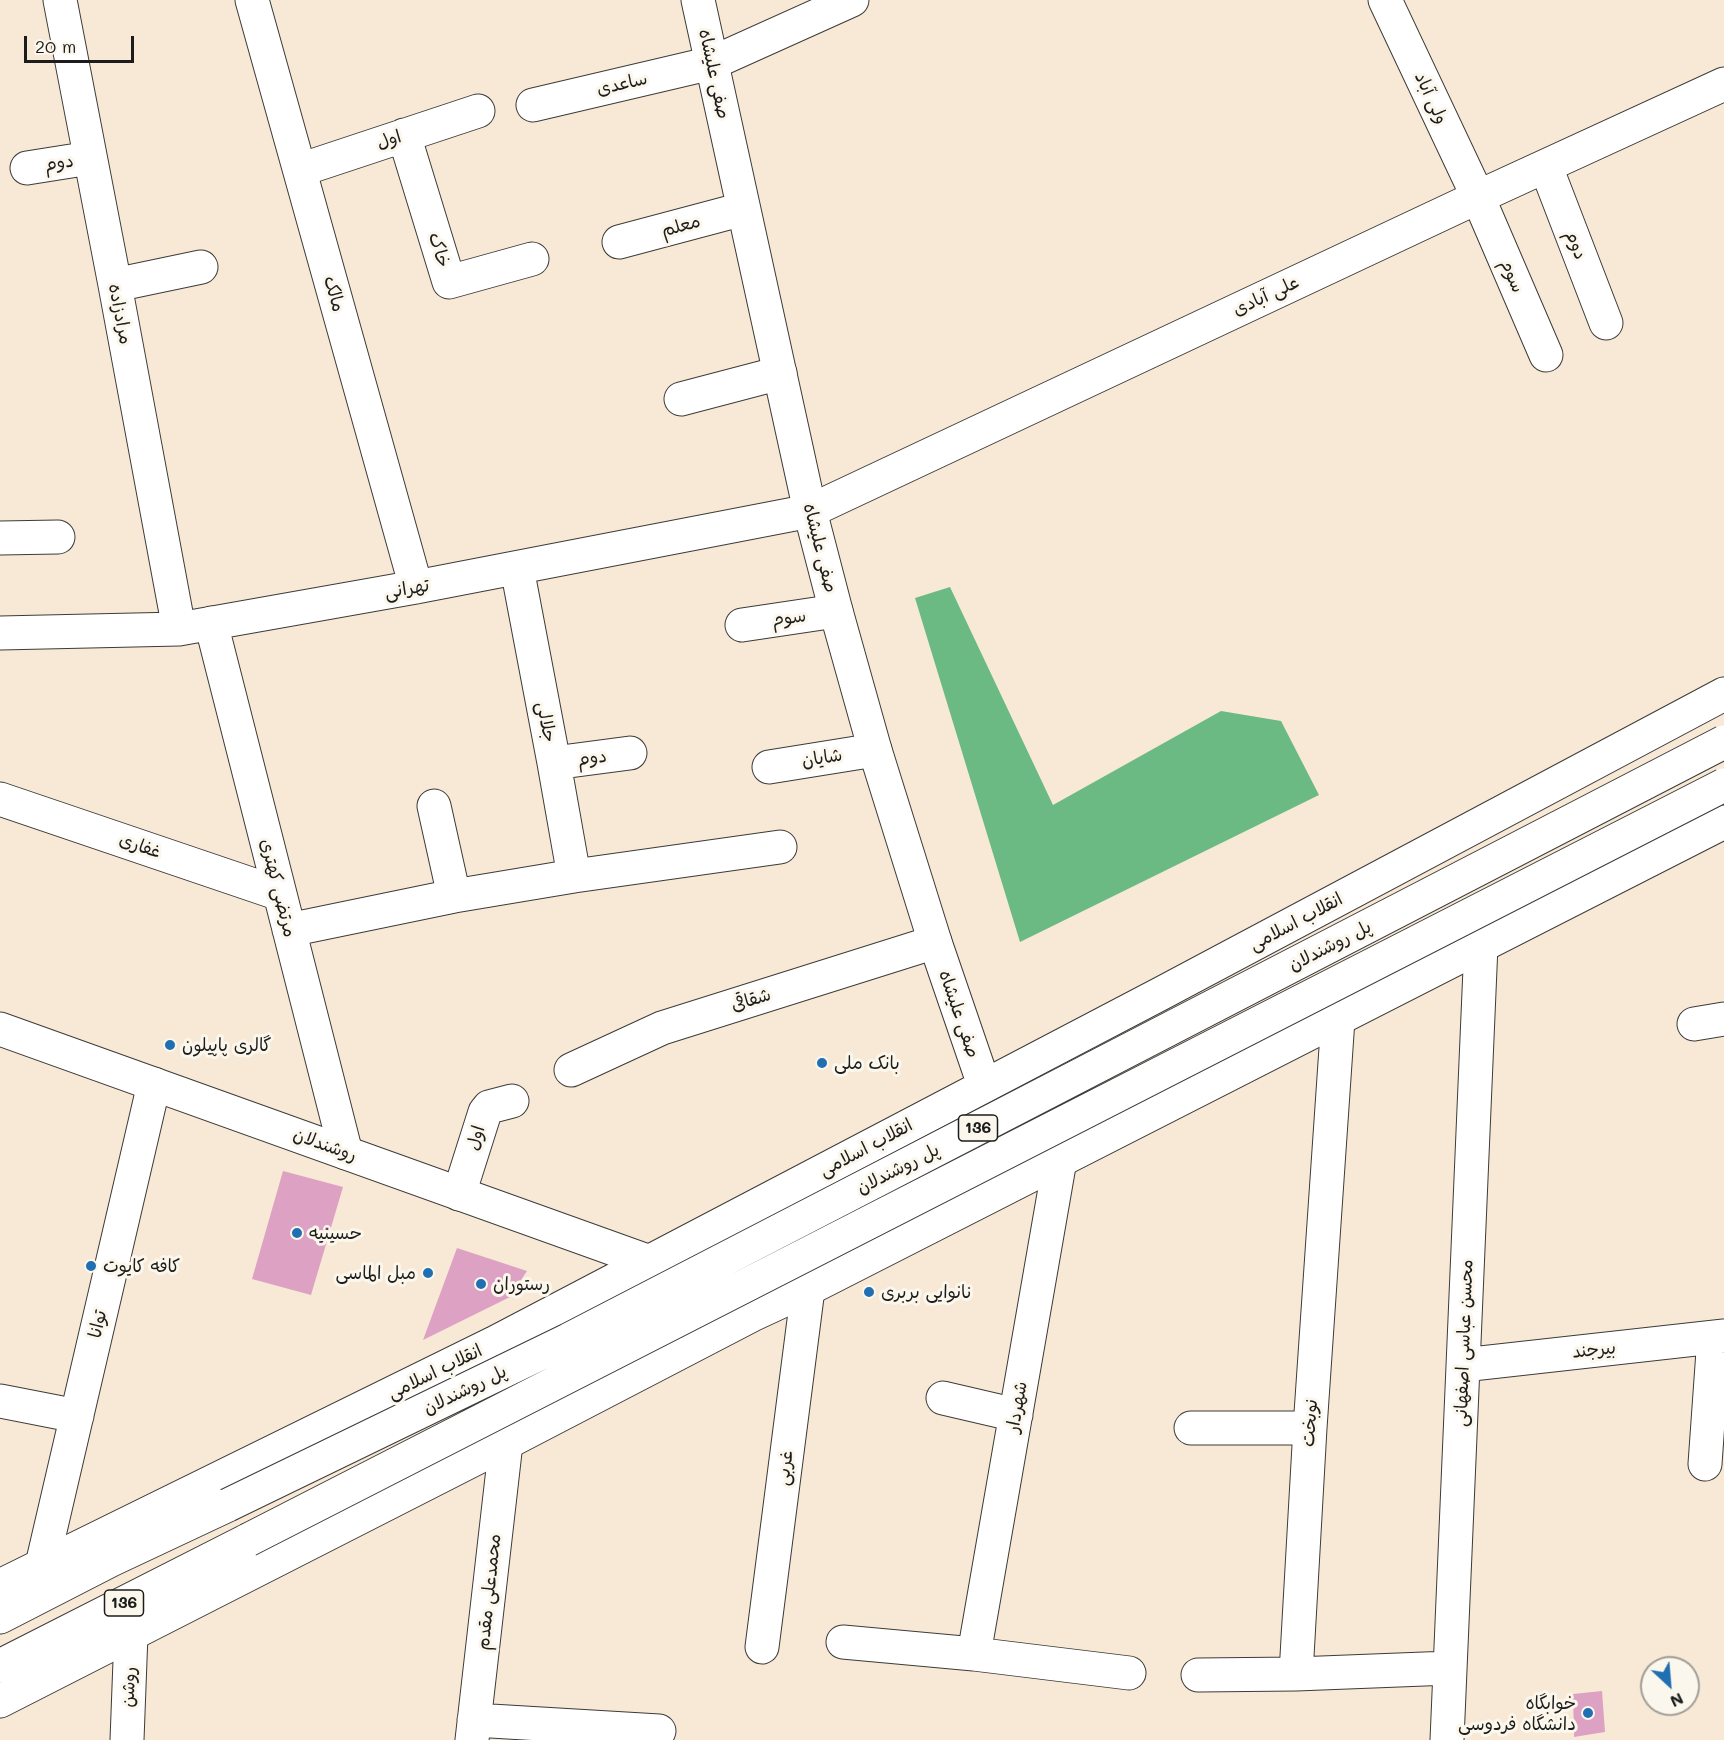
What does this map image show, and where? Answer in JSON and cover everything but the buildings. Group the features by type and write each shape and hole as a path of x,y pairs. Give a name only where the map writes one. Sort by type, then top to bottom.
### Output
{"street":[{"name":"مرادزاده","path":"60,0 179,628"},
{"name":"مالک","path":"252,0 416,587"},
{"name":"صفی علیشاه","path":"698,0 810,511 836,611 875,750 935,942 984,1085"},
{"name":"ساعدی","path":"533,105 712,63 852,0"},
{"name":"ولی آباد","path":"1385,0 1478,197"},
{"name":"علی آبادی","path":"810,511 1724,84"},
{"name":"اول","path":"300,170 478,111"},
{"name":"خاک","path":"404,135 448,282 532,259"},
{"name":"دوم","path":"27,168 90,158"},
{"name":"دوم","path":"1546,167 1606,322"},
{"name":"سوم","path":"1478,197 1546,356"},
{"name":"معلم","path":"619,242 743,209"},
{"path":"115,285 201,267"},
{"path":"681,399 780,373"},
{"name":"تهرانی","path":"0,633 179,628 416,587 810,511"},
{"path":"0,538 58,537"},
{"name":"جلالی","path":"517,568 574,876"},
{"name":"سوم","path":"742,625 836,611"},
{"name":"مرتضی کهتری","path":"211,623 346,1153"},
{"name":"انقلاب اسلامی","path":"0,1586 494,1343 650,1263 1724,694"},
{"name":"پل روشندلان","path":"0,1617 111,1560 568,1340 1724,742"},
{"name":"شایان","path":"769,767 875,750"},
{"name":"دوم","path":"554,763 630,753"},
{"name":"پل روشندلان","path":"0,1666 1724,786"},
{"name":"غفاری","path":"0,799 280,894"},
{"path":"435,806 454,896"},
{"path":"0,1701 752,1315 804,1291 1724,822"},
{"path":"289,930 454,896 574,876 780,847"},
{"name":"شقاقی","path":"572,1070 662,1028 935,942"},
{"name":"محسن عباسی اصفهانی","path":"1447,1740 1481,945"},
{"path":"1162,993 1154,1016 1181,1079 1206,1086"},
{"name":"نوبخت","path":"1296,1674 1338,1019"},
{"name":"روشندلان","path":"0,1029 650,1263 752,1315"},
{"name":"توانا","path":"42,1565 154,1084"},
{"name":"اول","path":"459,1194 485,1112 489,1107 513,1101"},
{"name":"شهردار","path":"974,1654 1060,1160"},
{"path":"767,1200 756,1215 751,1230 755,1258 771,1279 804,1291"},
{"name":"غربی","path":"762,1647 804,1291"},
{"path":"494,1343 521,1335 545,1332 567,1340 573,1345 577,1352 580,1369 574,1389 542,1424"},
{"path":"1705,1464 1719,1337"},
{"name":"بیرجند","path":"1463,1365 1719,1337"},
{"path":"943,1398 1016,1415"},
{"path":"0,1401 77,1416"},
{"path":"1191,1428 1310,1428"},
{"name":"محمدعلی مقدم","path":"473,1730 506,1443"},
{"name":"روشن","path":"127,1740 131,1634"},
{"path":"843,1642 974,1654 1129,1673"},
{"path":"1198,1675 1450,1668"},
{"path":"473,1730 659,1731"}],"green space":[{"path":"950,587 1053,805 1221,711 1281,721 1319,795 1020,942 915,598"}],"place":[{"name":"گالری پاپیلون","path":"170,1045"},
{"name":"بانک ملی","path":"822,1063"},
{"name":"حسینیه","path":"297,1233"},
{"name":"کافه کایوت","path":"91,1266"},
{"name":"مبل الماسی","path":"428,1273"},
{"name":"رستوران","path":"481,1284"},
{"name":"نانوایی بربری","path":"869,1292"},
{"name":"خوابگاه دانشگاه فردوسی","path":"1588,1713"}]}
